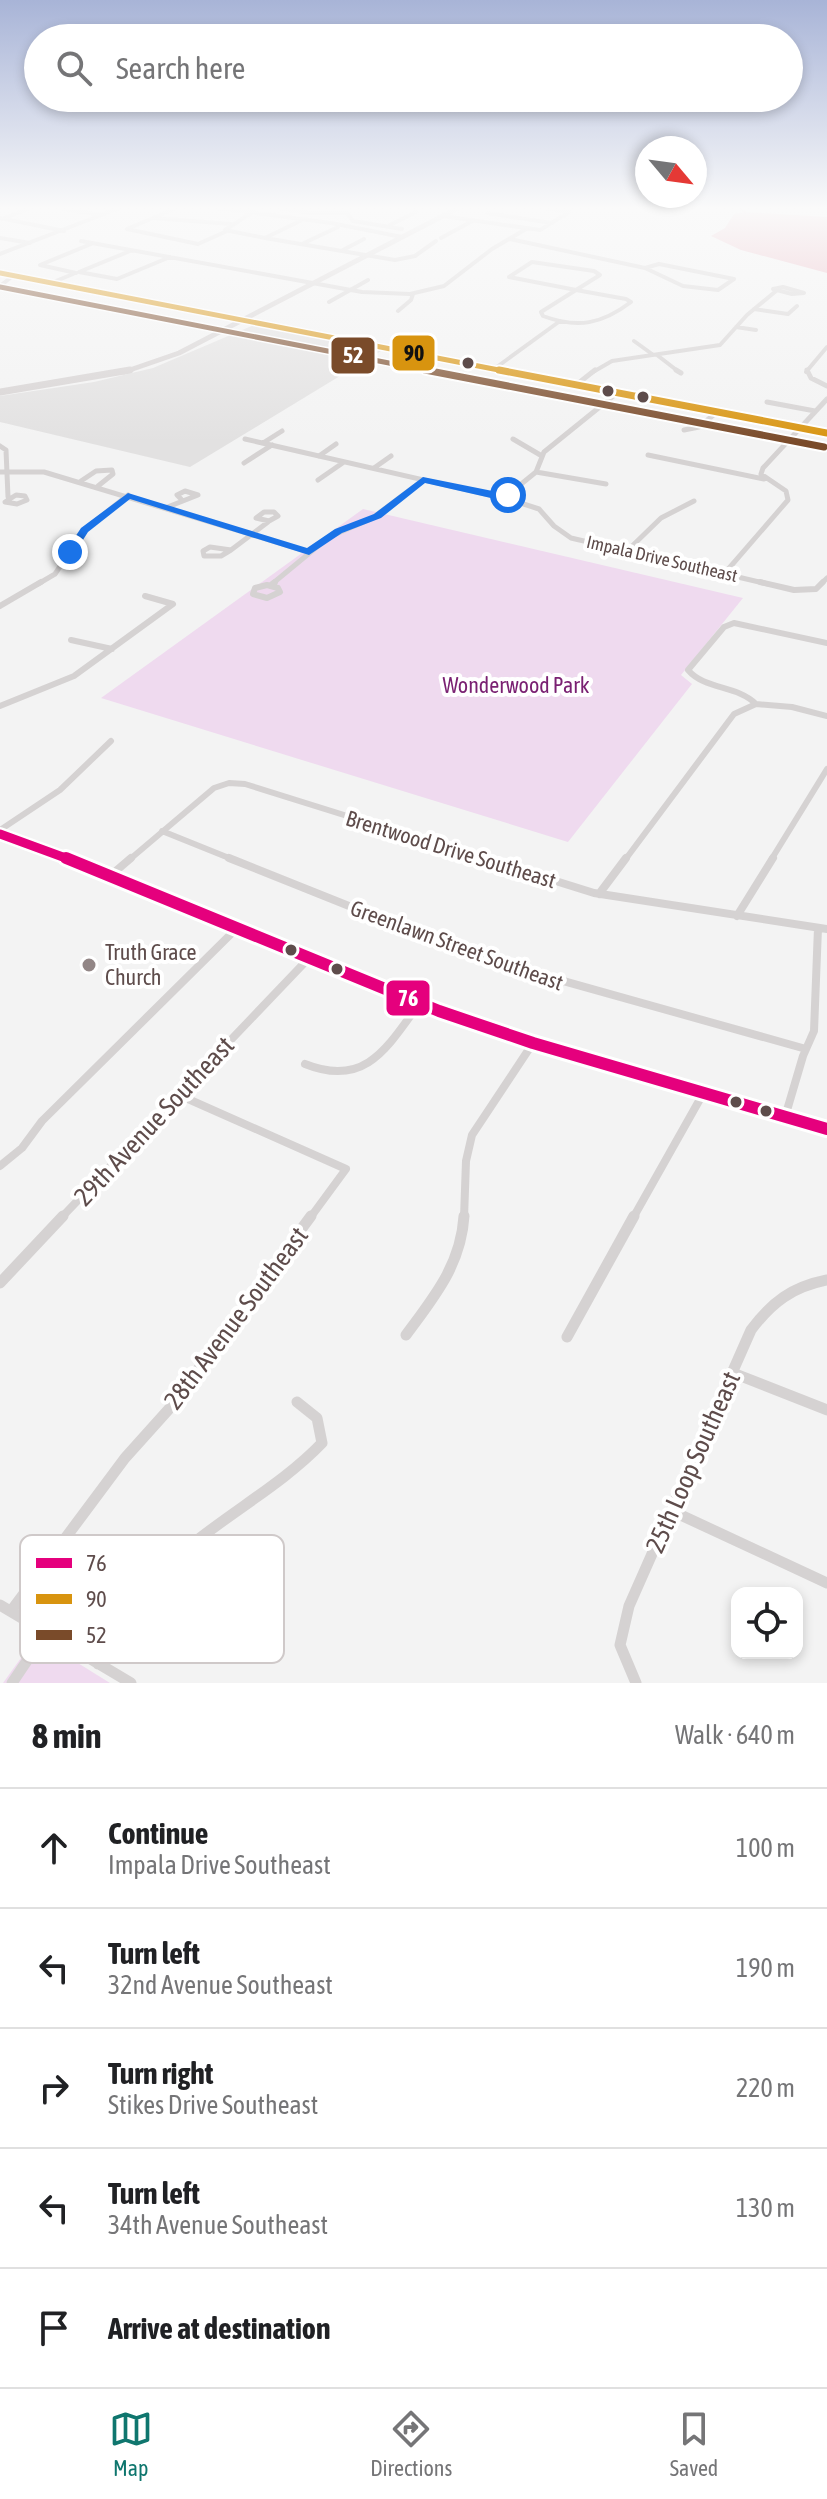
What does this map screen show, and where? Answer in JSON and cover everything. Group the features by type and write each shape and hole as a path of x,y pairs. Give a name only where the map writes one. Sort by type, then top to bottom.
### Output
{"main road":[{"path":"64,286 827,433"}],"street":[{"path":"0,391 98,377 154,363 196,346 311,286"},
{"path":"330,286 379,294 413,294 445,286"},
{"path":"329,302 356,286"},
{"path":"553,286 576,290 631,302 594,325 560,321 541,312 576,290 583,286"},
{"path":"689,286 713,290 726,286"},
{"path":"576,385 604,364 720,345 776,291 775,288 804,293 776,291"},
{"path":"398,311 411,300 413,294"},
{"path":"754,309 788,314 797,306"},
{"path":"494,369 560,321"},
{"path":"736,327 756,330"},
{"path":"634,341 681,373"},
{"path":"808,376 806,369 827,347"},
{"path":"796,377 808,376 827,386"},
{"path":"504,498 536,472 542,456 617,393"},
{"path":"724,574 788,500 786,491 761,474 763,468 827,399"},
{"path":"767,402 815,411"},
{"path":"684,430 699,427 717,412"},
{"path":"263,443 282,431"},
{"name":"Impala Drive Southeast","path":"245,439 504,498 539,509 554,526 571,538 794,590 816,589 827,578"},
{"path":"513,439 542,456"},
{"path":"319,456 336,444"},
{"path":"244,463 272,445"},
{"path":"0,446 6,450 2,472 8,497"},
{"path":"648,455 766,479"},
{"path":"374,468 391,456"},
{"path":"318,480 344,462"},
{"path":"81,481 96,471 112,470 113,474 98,486"},
{"path":"2,472 44,472 81,481 249,536 309,552"},
{"path":"536,472 606,484"},
{"path":"271,585 339,531 377,516 423,480"},
{"path":"0,606 55,574 84,530 128,495"},
{"path":"165,508 181,499"},
{"path":"627,551 661,518 694,501"},
{"path":"231,550 269,521"},
{"path":"0,706 68,680 173,604 145,596"},
{"path":"756,704 734,689 695,678 688,670 730,623 747,624 827,643"},
{"path":"71,640 112,649"},
{"path":"813,651 815,640"},
{"path":"599,894 734,714 756,704 792,707 827,716"},
{"path":"0,832 60,790 111,741"},
{"path":"737,916 827,769"},
{"name":"Brentwood Drive Southeast","path":"109,876 214,788 229,783 245,784 599,894 822,929"},
{"name":"Greenlawn Street Southeast","path":"162,831 474,956 643,1006 806,1049"},
{"path":"0,832 419,1004 533,1043 827,1129"},
{"path":"0,1166 22,1148 42,1121 236,929"},
{"path":"785,1117 814,1031 822,929"},
{"name":"29th Avenue Southeast","path":"0,1283 309,958"},
{"path":"305,1064 326,1074 362,1068 380,1055 419,1004"},
{"path":"406,1335 442,1284 461,1247 466,1151 472,1135 533,1043"},
{"path":"567,1337 704,1092"},
{"name":"28th Avenue Southeast","path":"64,1535 125,1458 169,1409 346,1169 179,1095"},
{"name":"25th Loop Southeast","path":"636,1683 620,1645 629,1606 751,1330 772,1301 800,1285 827,1280"},
{"path":"733,1373 827,1410"},
{"path":"206,1535 241,1506 315,1454 322,1443 317,1418 297,1402"},
{"path":"672,1511 827,1583"},
{"name":"28th Avenue Southeast","path":"6,1608 20,1590"},
{"path":"12,1683 25,1663"},
{"path":"98,1664 131,1683"}],"shaded area":[{"path":"254,325 381,351 190,467 0,422 0,396 94,382 153,368"}],"green space":[{"name":"Wonderwood Park","path":"363,509 743,598 681,675 692,684 568,842 101,698"},
{"path":"20,1659 20,1663 78,1663 110,1683 3,1683"}],"transit line":[{"name":"90","path":"65,286 827,433"},
{"name":"52","path":"0,287 824,447"},
{"name":"76","path":"0,834 49,851 439,1011 533,1043 827,1129"}],"place":[{"name":"Truth Grace Church","path":"89,965"}],"route":[{"path":"70,552 84,530 128,495 249,536 309,552 339,531 377,516 423,480 504,498 508,495"}]}
